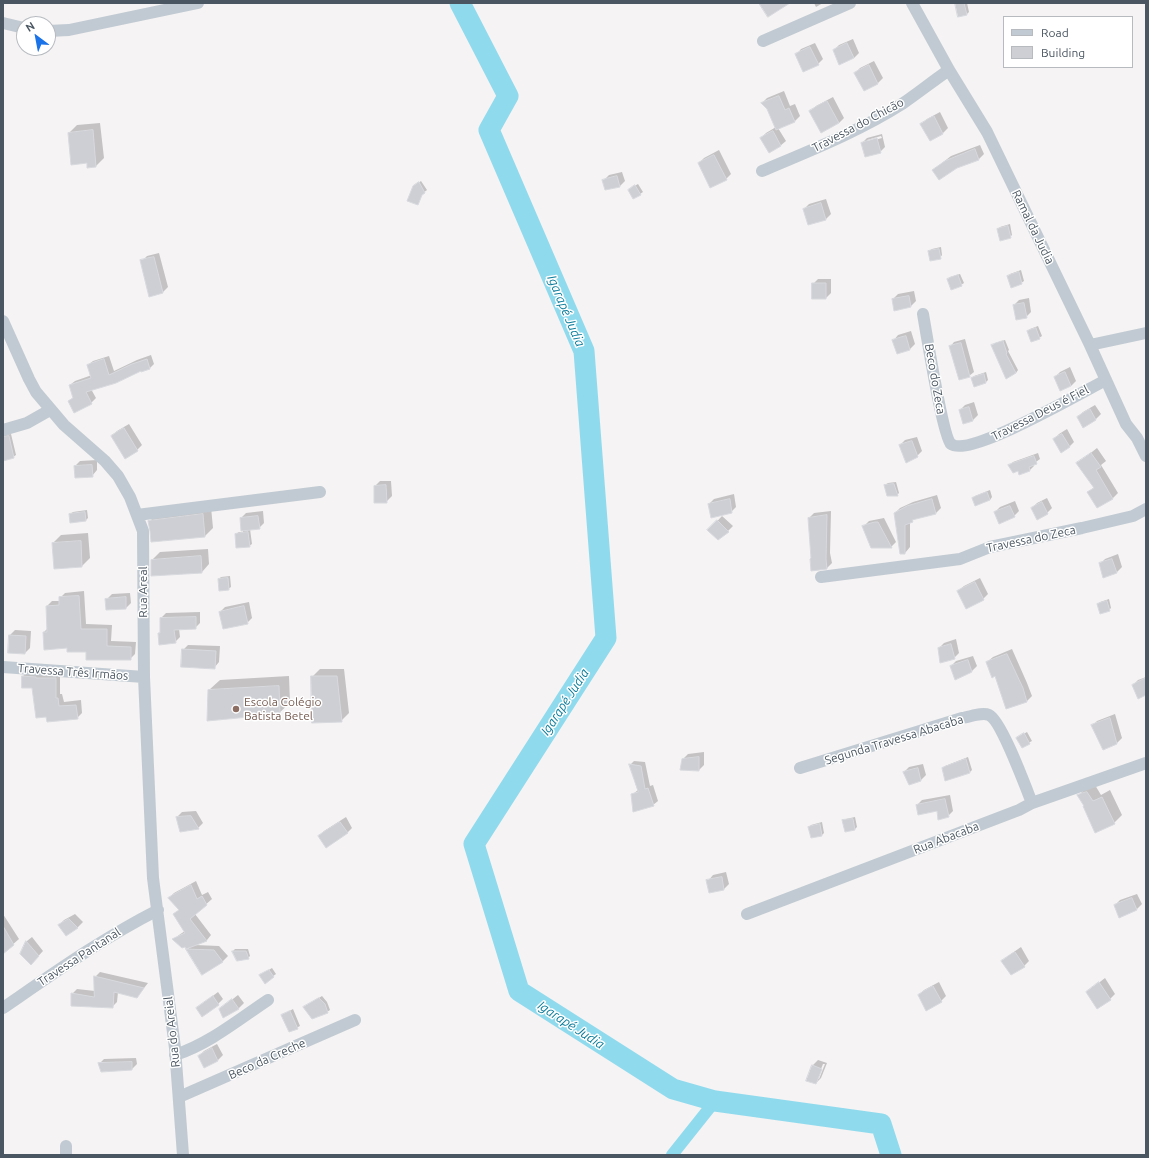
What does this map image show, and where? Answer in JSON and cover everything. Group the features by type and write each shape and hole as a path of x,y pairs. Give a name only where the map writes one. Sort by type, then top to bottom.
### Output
{"street":[{"path":"56,31 69,30 198,3"},
{"path":"764,41 850,3"},
{"name":"Ramal da Judia","path":"912,3 949,70 987,132 1090,345 1126,424 1141,438 1146,456"},
{"path":"3,22 16,26"},
{"name":"Travessa do Chicão","path":"762,171 821,146 873,120 902,104 949,70"},
{"name":"Beco do Zeca","path":"923,314 943,421 948,440 951,443"},
{"name":"Rua Areal","path":"3,321 36,392 64,425 105,461 118,476 130,497 143,531 144,677 153,878 158,910"},
{"path":"1090,345 1146,333"},
{"name":"Travessa Deus é Fiel","path":"951,443 964,446 982,442 1003,433 1106,380"},
{"path":"3,430 27,423 50,410"},
{"path":"137,515 320,492"},
{"name":"Travessa do Zeca","path":"821,577 960,559 990,546 1082,528 1133,516 1146,509"},
{"name":"Travessa Três Irmãos","path":"3,667 144,677"},
{"name":"Segunda Travessa Abacaba","path":"800,768 962,718 978,714 988,714 992,717 1008,744 1032,803"},
{"name":"Rua Abacaba","path":"746,914 1032,803 1146,763"},
{"name":"Travessa Pantanal","path":"3,1008 90,948 158,910"},
{"name":"Rua do Areial","path":"158,910 175,1048 180,1097 183,1155"},
{"path":"175,1055 189,1050 220,1032 268,1000"},
{"name":"Beco da Creche","path":"180,1097 355,1020"}],"building":[{"path":"759,3 790,3 768,17"},
{"path":"955,3 964,3 967,15 958,17"},
{"path":"847,43 854,58 839,65 833,50"},
{"path":"810,47 819,65 803,72 795,54"},
{"path":"869,65 878,84 864,91 854,73"},
{"path":"779,96 785,110 789,108 795,122 776,130 767,109 761,103"},
{"path":"827,101 839,123 821,133 809,111"},
{"path":"934,116 943,134 930,141 920,124"},
{"path":"93,130 96,167 87,168 87,163 71,165 68,133"},
{"path":"773,131 781,146 769,153 760,138"},
{"path":"877,138 881,153 865,157 861,143"},
{"path":"975,149 979,160 957,168 939,180 932,170 945,161"},
{"path":"714,155 727,180 710,188 698,163"},
{"path":"617,176 620,187 605,190 602,180"},
{"path":"419,182 425,193 422,195 418,205 407,201 413,186"},
{"path":"635,185 641,195 633,199 628,190"},
{"path":"821,203 826,220 808,225 803,209"},
{"path":"1008,226 1011,238 1000,241 997,229"},
{"path":"939,249 941,259 930,261 928,251"},
{"path":"154,257 163,293 149,297 140,260"},
{"path":"1019,272 1022,284 1011,288 1007,276"},
{"path":"958,275 962,286 951,290 947,279"},
{"path":"812,283 826,283 826,299 812,299"},
{"path":"909,296 911,307 894,311 892,299"},
{"path":"1024,303 1027,318 1016,320 1013,305"},
{"path":"1036,328 1040,339 1031,342 1027,331"},
{"path":"906,336 910,350 897,354 892,340"},
{"path":"1003,341 1006,354 1016,373 1006,379 991,345"},
{"path":"961,343 970,377 959,380 949,346"},
{"path":"104,359 109,375 132,364 147,359 150,369 141,371 116,383 86,392 92,404 74,413 68,401 73,398 69,385 91,378 87,365"},
{"path":"1065,372 1071,386 1060,391 1054,377"},
{"path":"984,374 986,383 974,387 971,378"},
{"path":"969,407 973,421 963,424 959,410"},
{"path":"1090,409 1096,420 1083,428 1077,417"},
{"path":"124,428 138,451 125,459 111,436"},
{"path":"1062,434 1070,447 1061,453 1053,439"},
{"path":"9,436 14,458 3,461 3,437"},
{"path":"912,441 918,457 906,463 899,445"},
{"path":"1091,453 1101,467 1096,470 1113,499 1097,508 1087,492 1094,488 1076,463"},
{"path":"1034,456 1037,464 1029,467 1030,471 1019,475 1018,471 1013,473 1008,465"},
{"path":"92,465 93,477 75,478 74,466"},
{"path":"894,484 898,496 887,496 884,485"},
{"path":"386,485 387,503 374,503 374,486"},
{"path":"987,492 990,500 975,506 972,498"},
{"path":"730,499 732,513 711,518 708,504"},
{"path":"932,499 936,514 912,520 913,522 905,525 905,554 900,554 894,513 907,506"},
{"path":"1042,502 1048,514 1037,520 1031,508"},
{"path":"1010,506 1015,517 999,524 994,512"},
{"path":"85,512 86,521 70,523 69,514"},
{"path":"203,514 205,537 151,542 148,521"},
{"path":"827,515 827,569 811,571 808,518"},
{"path":"258,516 260,529 241,531 240,518"},
{"path":"717,520 729,532 718,540 707,530"},
{"path":"878,522 892,548 871,548 862,526"},
{"path":"248,532 250,547 236,548 235,534"},
{"path":"81,541 82,567 54,569 52,543"},
{"path":"201,556 202,573 151,576 151,560"},
{"path":"1112,559 1117,573 1103,578 1099,563"},
{"path":"228,578 229,590 219,591 218,579"},
{"path":"975,582 984,600 966,609 957,591"},
{"path":"79,596 81,629 107,629 107,646 131,647 131,660 86,660 86,652 67,652 67,648 44,650 43,632 47,632 46,606 59,605 59,597"},
{"path":"126,597 126,609 106,610 105,599"},
{"path":"1107,601 1110,611 1100,614 1097,604"},
{"path":"244,606 248,624 223,629 219,612"},
{"path":"196,617 196,629 174,630 176,643 159,645 158,633 160,633 160,618"},
{"path":"9,635 26,636 25,654 8,653"},
{"path":"951,644 955,659 940,663 938,648"},
{"path":"182,649 216,651 215,669 181,667"},
{"path":"1007,654 1023,688 1027,702 1006,709 995,676 992,678 986,662"},
{"path":"968,660 972,672 955,680 950,666"},
{"path":"22,676 56,678 56,698 58,698 59,706 76,705 78,719 47,722 46,717 36,718 32,688 22,688"},
{"path":"311,676 337,676 342,722 312,723"},
{"path":"1146,678 1146,695 1138,699 1132,685"},
{"path":"279,686 280,714 207,721 208,690"},
{"path":"1110,718 1117,744 1103,750 1091,725"},
{"path":"1024,733 1030,744 1022,748 1016,738"},
{"path":"699,757 699,771 680,770 682,759"},
{"path":"966,759 970,773 945,781 942,768"},
{"path":"629,764 641,766 645,789 648,788 654,806 633,812 631,794 638,792"},
{"path":"918,768 921,781 909,785 903,772"},
{"path":"1087,792 1093,801 1102,797 1115,824 1095,833 1084,806 1077,795"},
{"path":"945,799 949,817 938,820 937,811 918,815 916,805"},
{"path":"191,816 199,829 180,832 176,817"},
{"path":"853,819 855,830 845,832 842,820"},
{"path":"340,822 348,833 326,848 318,836"},
{"path":"820,824 822,836 811,838 808,827"},
{"path":"722,877 724,890 709,893 706,880"},
{"path":"191,885 197,899 202,896 207,905 190,919 207,941 186,949 185,947 182,948 172,939 185,933 173,914 179,910 168,898"},
{"path":"1132,898 1137,910 1119,918 1114,905"},
{"path":"69,919 78,928 66,936 58,925"},
{"path":"3,926 14,945 3,954"},
{"path":"26,941 39,956 31,965 20,954"},
{"path":"186,949 214,950 223,962 202,975"},
{"path":"232,951 246,951 249,959 237,961"},
{"path":"1015,952 1025,967 1011,975 1001,961"},
{"path":"269,970 274,977 265,984 259,975"},
{"path":"94,976 144,988 137,998 114,992 113,1008 71,1006 71,993 94,997"},
{"path":"1099,982 1111,1000 1097,1009 1086,992"},
{"path":"933,986 942,1002 926,1011 918,995"},
{"path":"213,996 219,1005 202,1017 196,1008"},
{"path":"319,998 325,1004 328,1013 312,1019 303,1007"},
{"path":"232,999 239,1009 223,1018 219,1009"},
{"path":"290,1011 298,1029 289,1032 281,1015"},
{"path":"212,1048 218,1061 204,1068 198,1056"},
{"path":"132,1062 132,1070 101,1072 98,1063"},
{"path":"812,1065 822,1069 816,1084 806,1081"}],"waterway":[{"name":"Igarapé Judia","path":"460,3 508,96 489,130 584,351 606,638 474,844 519,991 673,1089 715,1101 881,1124 891,1155"},
{"path":"672,1155 715,1101"}],"place":[{"name":"Escola Colégio Batista Betel","path":"236,709"}]}
